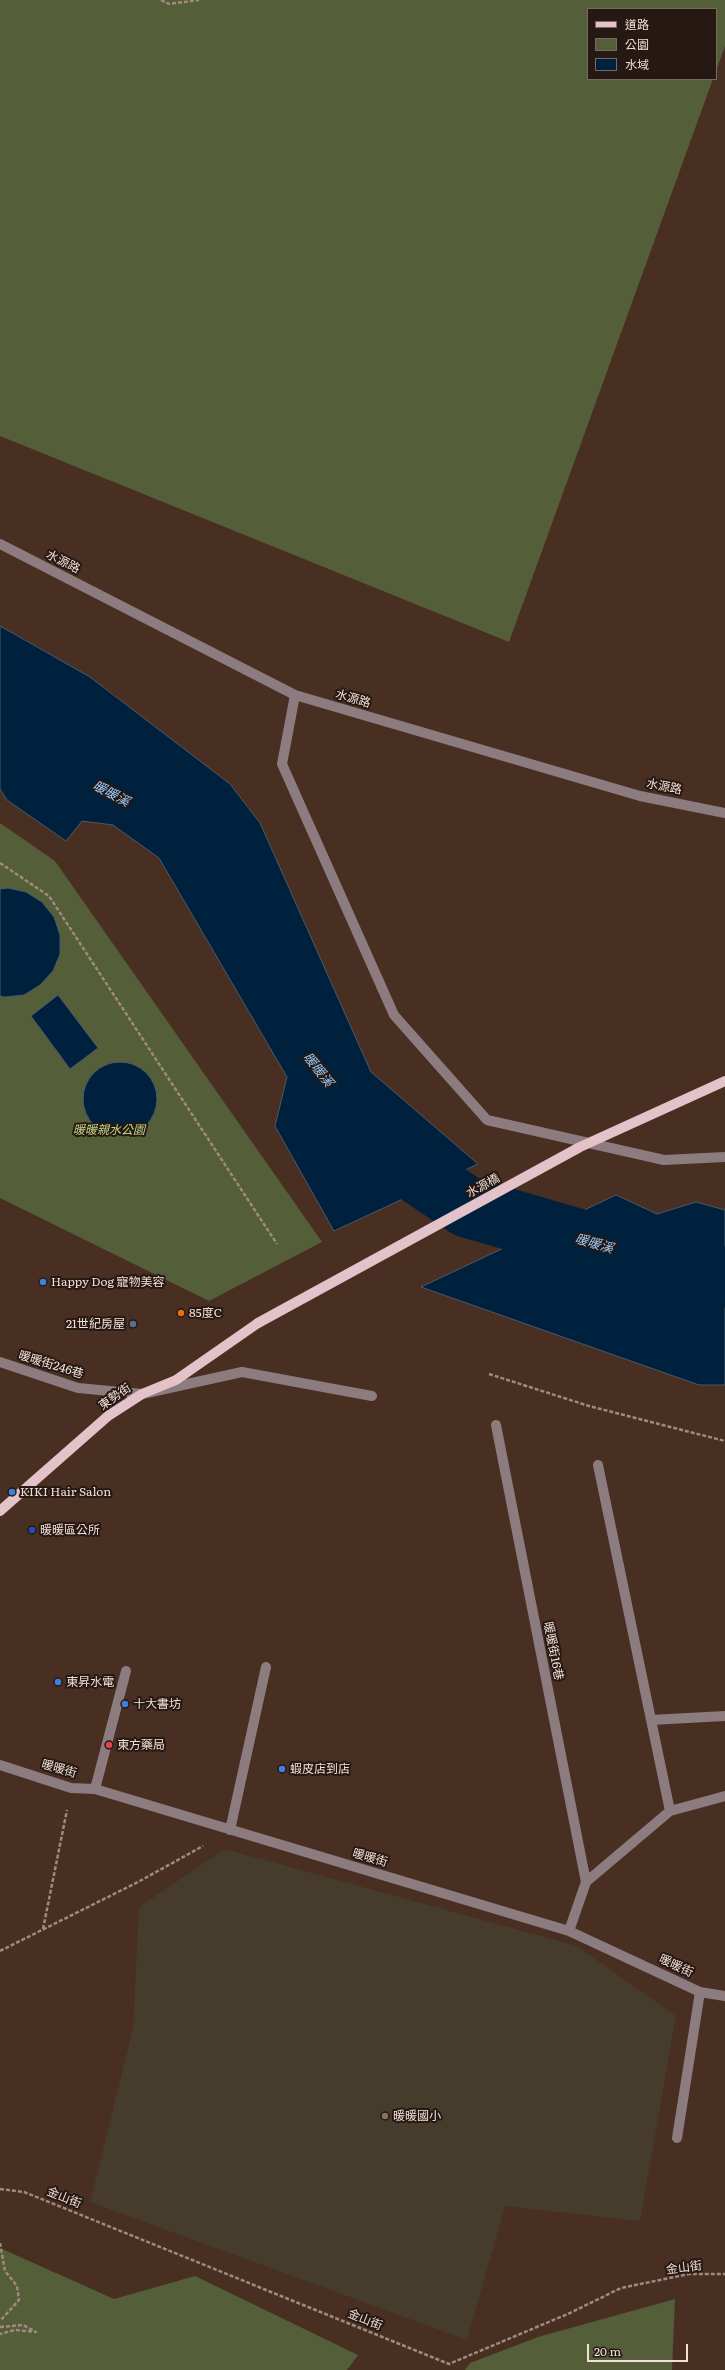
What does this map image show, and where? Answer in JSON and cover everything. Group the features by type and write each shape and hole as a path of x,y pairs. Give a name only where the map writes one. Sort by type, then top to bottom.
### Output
{"main road":[{"name":"水源橋","path":"258,1323 580,1147 725,1081"},
{"name":"東勢街","path":"0,1511 108,1416 142,1394 176,1380 258,1323"}],"street":[{"name":"水源路","path":"0,544 295,695 640,796 725,813"},
{"path":"295,695 282,764 394,1015 487,1120 664,1160 725,1157"},
{"name":"暖暖街246巷","path":"0,1362 78,1388 142,1394 242,1372 372,1396"},
{"name":"暖暖街16巷","path":"496,1425 586,1882"},
{"path":"598,1465 670,1811"},
{"path":"230,1830 266,1667"},
{"path":"96,1789 126,1671"},
{"path":"651,1720 725,1716"},
{"name":"暖暖街","path":"0,1765 71,1788 96,1789 569,1931 700,1992 725,1996"},
{"path":"569,1931 586,1882 670,1811 725,1796"},
{"path":"677,2138 700,1992"}],"path":[{"path":"161,0 169,4 199,0"},
{"path":"0,863 49,896 277,1244"},
{"path":"489,1374 589,1406 725,1441"},
{"path":"43,1928 71,1788"},
{"path":"0,1951 43,1928 138,1882 230,1830"},
{"name":"金山街","path":"0,2190 24,2192 449,2364 570,2313 621,2288 688,2274 725,2274"},
{"path":"0,2243 5,2271 17,2286 19,2300 0,2321"},
{"path":"0,2327 23,2325 36,2332 15,2330 0,2334"}],"shaded area":[{"name":"暖暖國小","path":"225,1849 577,1946 676,2016 640,2221 505,2206 467,2340 90,2202 133,2029 139,1907"}],"green space":[{"path":"0,0 725,0 725,46 717,68 717,8 587,8 587,80 713,80 509,642 0,436"},
{"name":"暖暖親水公園","path":"0,823 55,861 322,1242 209,1301 0,1198"},
{"path":"0,2248 114,2299 195,2276 358,2355 347,2370 0,2370"},
{"path":"675,2299 672,2370 465,2370 470,2363 538,2337"}],"water":[{"path":"0,626 90,677 230,784 260,823 371,1072 478,1164 334,1231 275,1126 287,1077 159,858 113,825 82,821 66,841 7,800 0,789"},
{"path":"8,888 26,892 42,902 54,917 60,935 60,954 53,971 40,985 24,995 5,997 0,996 0,889"},
{"path":"58,995 98,1048 70,1069 31,1016"},
{"path":"113,1062 127,1062 141,1068 151,1078 157,1092 157,1106 151,1120 141,1130 127,1136 113,1136 99,1130 89,1120 83,1106 83,1092 89,1078 99,1068"},
{"path":"616,1195 657,1214 696,1202 725,1210 725,1385 699,1385 421,1287"}],"waterway":[{"name":"暖暖溪","path":"370,1131 411,1169 467,1207 694,1273 725,1277"}],"place":[{"name":"Happy Dog 寵物美容","path":"43,1282"},
{"name":"85度C","path":"181,1313"},
{"name":"21世紀房屋","path":"133,1324"},
{"name":"KIKI Hair Salon","path":"12,1492"},
{"name":"暖暖區公所","path":"32,1530"},
{"name":"東昇水電","path":"58,1682"},
{"name":"十大書坊","path":"125,1704"},
{"name":"東方藥局","path":"109,1745"},
{"name":"蝦皮店到店","path":"282,1769"},
{"name":"暖暖國小","path":"385,2116"}]}
